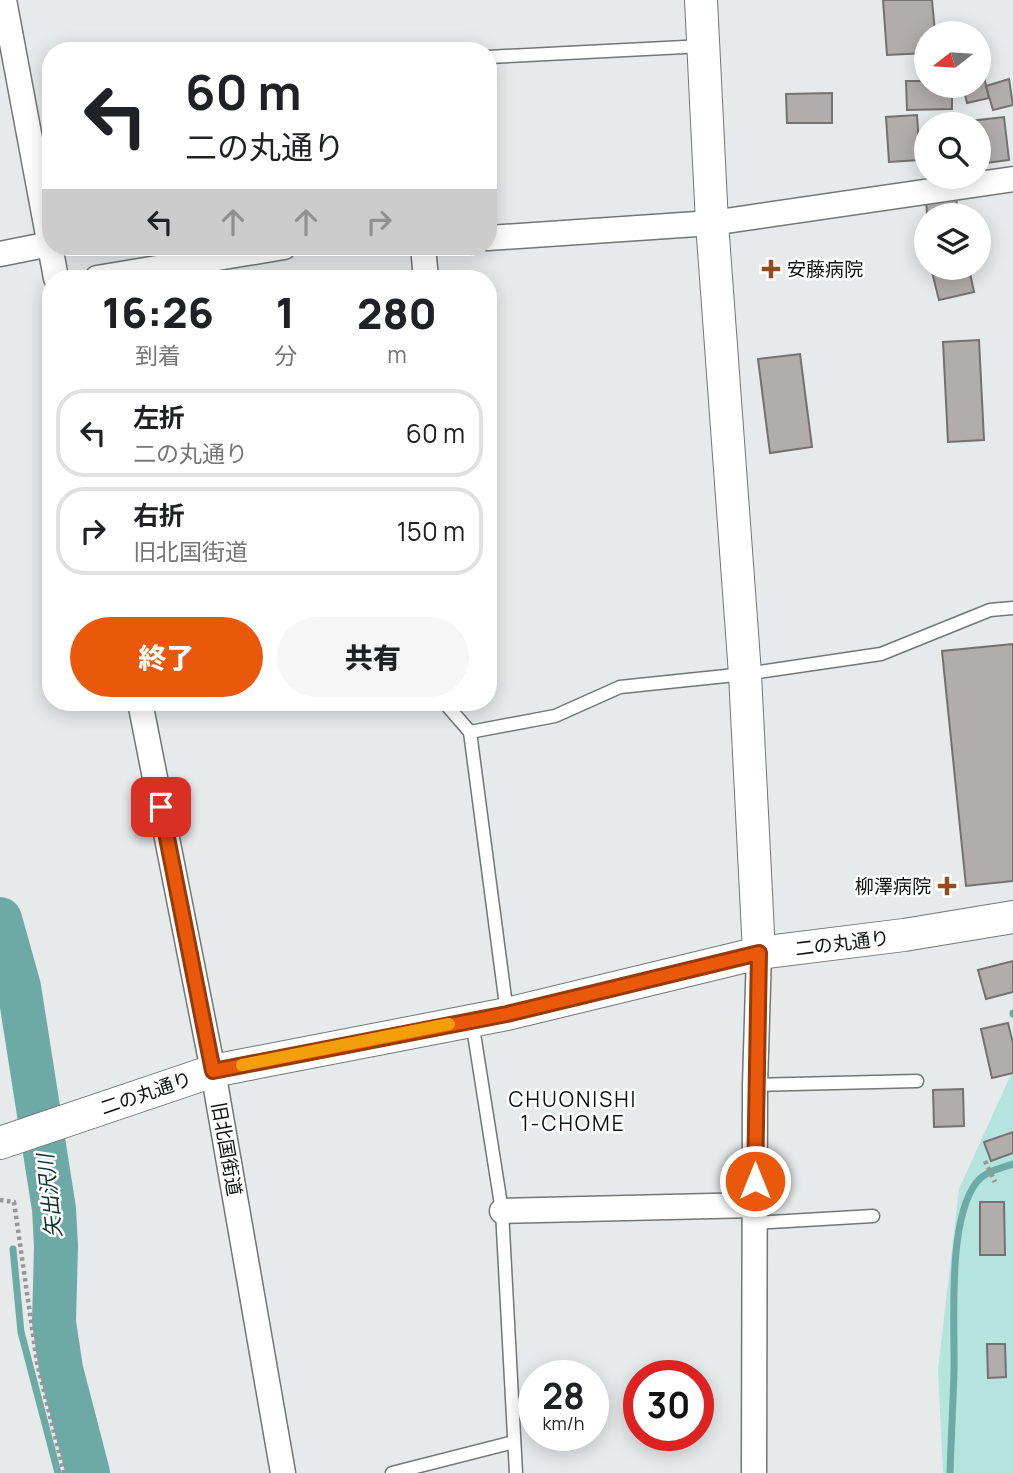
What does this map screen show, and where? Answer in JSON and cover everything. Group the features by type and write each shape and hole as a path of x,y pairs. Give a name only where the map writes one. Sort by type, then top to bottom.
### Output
{"street":[{"path":"4,0 42,202"},
{"path":"701,0 712,223 745,674 759,953 755,1085 754,1473"},
{"path":"497,237 712,223 1013,180"},
{"path":"0,254 42,246"},
{"path":"145,270 230,256"},
{"name":"旧北国街道","path":"142,711 213,1071 283,1473"},
{"name":"二の丸通り","path":"4,1142 213,1071 507,1014 759,953 904,935 1013,917"},
{"path":"502,1211 755,1214"}],"lane":[{"path":"497,57 704,46"},
{"path":"470,732 555,716 620,687 745,674 881,654 990,610 1013,608"},
{"path":"452,711 470,732 507,1014"},
{"path":"472,1019 502,1211 516,1473"},
{"path":"755,1085 917,1081"},
{"path":"755,1214 873,1216"},
{"path":"392,1473 514,1442"}],"path":[{"path":"985,1161 995,1182"},
{"path":"0,1200 14,1202 35,1353 64,1473"}],"shaded area":[{"path":"1013,1070 1013,1473 943,1473 938,1369 959,1189"}],"building":[{"path":"883,0 932,0 934,21 914,21 914,54 887,55"},
{"path":"1009,79 1013,105 993,110 990,98 991,84"},
{"path":"906,81 914,81 914,98 952,98 952,109 907,110"},
{"path":"832,93 832,123 787,123 786,94"},
{"path":"966,98 989,98 967,103"},
{"path":"914,115 914,160 889,162 886,117"},
{"path":"1004,117 1009,160 991,162 991,119"},
{"path":"956,194 957,203 926,203 926,197"},
{"path":"934,280 972,280 974,292 939,300"},
{"path":"979,340 984,440 948,442 943,342"},
{"path":"800,354 812,447 770,453 758,359"},
{"path":"1013,644 1013,881 966,886 942,651"},
{"path":"1013,961 1013,992 986,999 978,970"},
{"path":"1008,1023 1013,1043 1013,1073 992,1078 981,1029"},
{"path":"963,1089 964,1126 934,1127 933,1090"},
{"path":"1013,1132 1013,1153 991,1161 984,1142"},
{"path":"980,1202 1004,1202 1005,1255 980,1255"},
{"path":"987,1344 1005,1344 1006,1377 988,1378"}],"waterway":[{"name":"矢出沢川","path":"0,919 19,987 54,1209 54,1322 61,1369 88,1473"},
{"path":"950,1473 954,1274 960,1222 967,1200 979,1179 1013,1164"},
{"path":"13,1249 21,1332 58,1473"}],"slow traffic":[{"path":"242,1065 449,1024"}],"place":[{"name":"安藤病院","path":"771,269"},
{"name":"柳澤病院","path":"947,886"}],"district":[{"name":"CHUONISHI 1-CHOME","path":"573,1111"}],"route":[{"path":"161,807 213,1071 507,1014 759,953 755,1181"}]}
